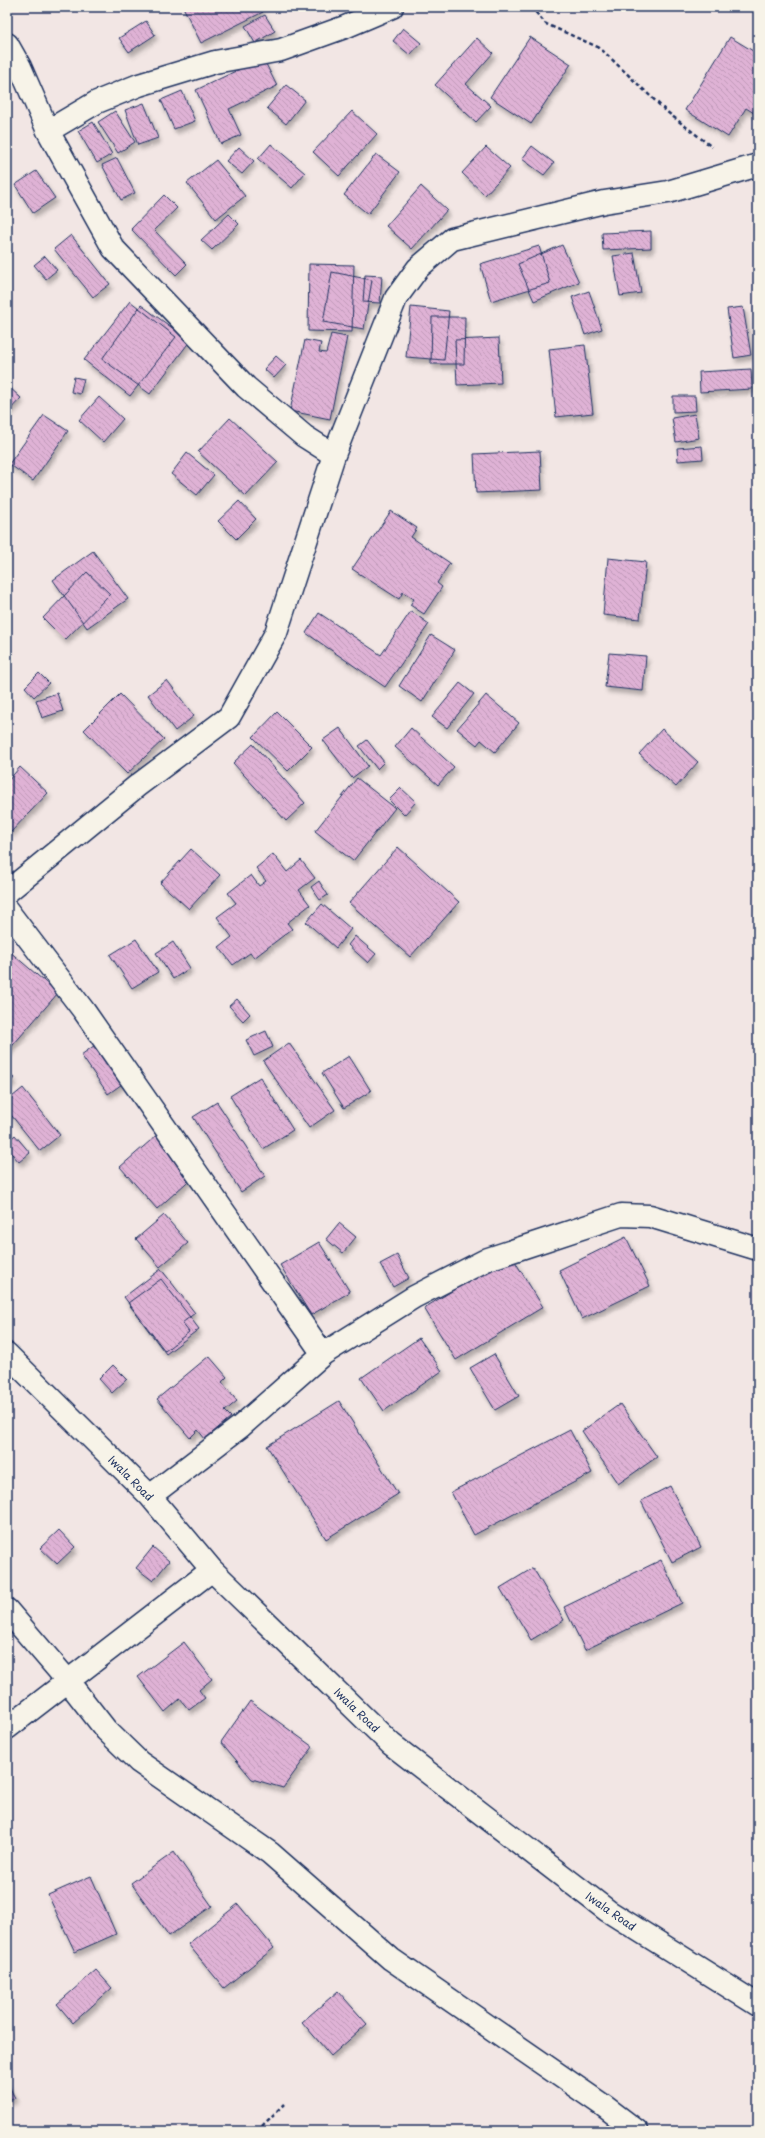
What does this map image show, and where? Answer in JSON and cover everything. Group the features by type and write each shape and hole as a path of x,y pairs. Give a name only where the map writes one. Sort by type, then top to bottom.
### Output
{"street":[{"path":"48,131 97,102 139,85 215,62 281,50 345,27 392,7"},
{"path":"7,44 20,67 48,131 113,248 246,387 304,436 334,455"},
{"path":"7,892 137,786 229,717 276,633 334,455 396,298 418,268 452,239 604,202 668,192 758,165"},
{"path":"7,910 84,1011 323,1354"},
{"path":"150,1496 240,1427 323,1354 414,1297 488,1259 621,1215 650,1216 758,1249"},
{"name":"Iwala Road","path":"7,1354 150,1496 212,1570 391,1744 608,1911 758,2005"},
{"path":"7,1728 67,1680 212,1570"},
{"path":"7,1610 67,1680 106,1730 139,1762 270,1853 391,1959 604,2106 637,2131"}],"path":[{"path":"531,7 546,24 600,48 667,112 723,156 735,171"},
{"path":"257,2131 284,2104"}],"building":[{"path":"183,7 260,7 263,12 201,43"},
{"path":"265,15 275,31 255,43 245,26"},
{"path":"146,21 155,35 129,52 119,38"},
{"path":"403,28 421,43 410,55 393,41"},
{"path":"530,37 571,64 531,124 490,97"},
{"path":"730,37 758,54 758,107 754,113 746,108 728,137 685,110"},
{"path":"477,38 493,53 466,84 491,106 476,122 435,85"},
{"path":"263,58 277,86 229,109 241,135 221,144 196,90"},
{"path":"286,85 305,100 286,124 267,108"},
{"path":"182,91 195,121 174,129 161,100"},
{"path":"144,103 158,138 138,145 125,110"},
{"path":"115,111 135,142 118,153 98,122"},
{"path":"352,111 377,134 339,176 313,152"},
{"path":"93,122 112,154 97,163 78,131"},
{"path":"271,144 305,173 292,188 258,159"},
{"path":"532,146 554,163 544,175 522,159"},
{"path":"239,147 254,161 242,174 226,161"},
{"path":"486,147 510,168 485,195 462,173"},
{"path":"376,154 400,172 368,214 344,195"},
{"path":"117,158 135,193 121,200 102,165"},
{"path":"216,160 245,196 216,219 187,183"},
{"path":"36,171 55,198 33,213 15,185"},
{"path":"421,186 447,210 412,249 386,226"},
{"path":"164,195 177,208 154,230 187,264 176,275 131,229"},
{"path":"229,214 239,224 212,250 201,240"},
{"path":"651,231 651,248 603,250 602,233"},
{"path":"71,235 110,284 93,297 54,249"},
{"path":"562,245 579,282 534,301 518,264"},
{"path":"539,246 550,283 491,301 480,264"},
{"path":"634,253 641,293 620,296 613,256"},
{"path":"45,256 57,270 46,279 34,265"},
{"path":"309,264 354,265 352,332 308,331"},
{"path":"332,272 372,280 364,329 323,322"},
{"path":"365,275 382,276 380,303 363,302"},
{"path":"589,291 602,329 585,335 572,297"},
{"path":"130,301 176,337 130,396 84,360"},
{"path":"141,305 190,341 150,394 102,359"},
{"path":"411,307 449,311 444,360 406,357"},
{"path":"743,307 751,355 734,358 727,309"},
{"path":"432,317 465,317 464,364 431,364"},
{"path":"331,334 347,337 330,419 290,411 305,340 321,343 319,352 326,353"},
{"path":"499,338 501,383 457,385 455,340"},
{"path":"585,345 593,413 556,417 549,349"},
{"path":"276,356 286,365 274,378 264,369"},
{"path":"751,369 752,389 700,392 699,372"},
{"path":"74,377 84,379 80,394 71,392"},
{"path":"7,385 21,398 7,413"},
{"path":"673,396 695,396 696,411 673,412"},
{"path":"99,397 123,419 103,442 79,420"},
{"path":"695,414 699,438 676,442 672,418"},
{"path":"44,415 68,431 33,481 9,464"},
{"path":"230,418 278,462 246,496 198,452"},
{"path":"702,446 703,459 678,461 677,448"},
{"path":"540,451 542,490 476,493 474,454"},
{"path":"187,453 214,475 197,495 171,474"},
{"path":"239,501 256,519 236,539 218,521"},
{"path":"391,511 417,528 411,537 450,563 437,583 442,587 424,614 410,605 414,599 403,592 399,599 352,569"},
{"path":"93,551 128,599 87,628 53,580"},
{"path":"608,558 646,562 640,619 603,615"},
{"path":"87,572 110,594 65,640 43,618"},
{"path":"411,611 429,624 385,687 306,633 319,613 381,655"},
{"path":"431,635 455,650 422,702 399,686"},
{"path":"609,653 646,656 643,691 605,687"},
{"path":"39,673 49,683 34,697 25,687"},
{"path":"167,680 194,716 175,731 148,695"},
{"path":"460,683 474,694 447,728 432,717"},
{"path":"57,693 63,711 42,718 36,700"},
{"path":"120,694 164,739 127,774 84,730"},
{"path":"486,695 519,723 495,752 481,740 477,745 457,729"},
{"path":"277,712 312,747 288,771 253,737"},
{"path":"340,728 368,766 352,778 323,740"},
{"path":"411,728 454,767 438,785 395,747"},
{"path":"662,729 698,762 676,787 639,754"},
{"path":"367,740 384,762 377,769 359,746"},
{"path":"253,744 305,803 286,821 233,763"},
{"path":"20,767 48,793 10,833 7,830 7,782"},
{"path":"357,778 395,808 353,861 315,831"},
{"path":"401,788 416,802 404,815 389,800"},
{"path":"398,847 459,902 410,957 349,903"},
{"path":"191,849 220,875 189,909 160,883"},
{"path":"273,854 287,872 301,860 315,878 299,890 310,905 287,923 292,929 254,958 250,953 233,965 219,947 232,937 217,917 236,903 228,893 251,875 259,886 266,881 256,868"},
{"path":"319,881 328,895 320,900 311,887"},
{"path":"322,904 351,929 336,948 306,922"},
{"path":"355,936 376,954 368,963 348,945"},
{"path":"136,939 158,972 132,988 110,955"},
{"path":"173,942 190,968 173,979 156,953"},
{"path":"8,950 58,993 7,1052 7,951"},
{"path":"237,999 250,1014 243,1021 229,1006"},
{"path":"266,1031 273,1047 254,1056 246,1040"},
{"path":"98,1043 125,1082 108,1094 81,1055"},
{"path":"289,1043 335,1110 309,1128 263,1061"},
{"path":"349,1056 371,1091 344,1108 322,1073"},
{"path":"7,1073 14,1078 7,1087"},
{"path":"260,1077 293,1130 263,1149 230,1096"},
{"path":"23,1088 60,1135 40,1151 7,1110 7,1101"},
{"path":"217,1102 265,1176 241,1192 193,1117"},
{"path":"158,1134 195,1175 157,1209 120,1167"},
{"path":"15,1135 30,1153 19,1162 7,1148 7,1142"},
{"path":"164,1215 188,1243 160,1267 136,1239"},
{"path":"339,1223 356,1237 343,1253 326,1239"},
{"path":"626,1237 650,1286 582,1319 559,1270"},
{"path":"319,1242 350,1292 311,1315 280,1265"},
{"path":"397,1255 409,1278 393,1287 380,1264"},
{"path":"511,1255 543,1307 456,1360 424,1308"},
{"path":"161,1269 195,1313 182,1323 189,1332 165,1351 124,1297"},
{"path":"161,1279 199,1329 166,1354 128,1303"},
{"path":"419,1338 442,1371 384,1411 361,1378"},
{"path":"494,1354 519,1396 495,1410 470,1368"},
{"path":"209,1356 227,1377 222,1382 237,1401 225,1411 231,1417 205,1439 198,1430 190,1438 157,1399"},
{"path":"113,1365 127,1379 112,1393 99,1379"},
{"path":"339,1401 398,1494 326,1539 267,1446"},
{"path":"620,1404 657,1457 618,1484 582,1431"},
{"path":"570,1430 592,1473 474,1535 451,1492"},
{"path":"670,1486 701,1547 672,1562 641,1501"},
{"path":"59,1530 75,1547 57,1564 40,1548"},
{"path":"153,1547 169,1561 153,1581 136,1568"},
{"path":"661,1560 682,1603 585,1650 564,1607"},
{"path":"533,1568 564,1620 531,1640 500,1588"},
{"path":"184,1642 212,1679 199,1690 205,1698 189,1710 180,1699 165,1712 138,1677"},
{"path":"250,1701 313,1747 283,1788 252,1779 221,1742"},
{"path":"174,1852 212,1906 169,1936 131,1883"},
{"path":"91,1876 116,1934 75,1952 48,1895"},
{"path":"238,1904 274,1948 224,1988 188,1944"},
{"path":"96,1970 112,1988 73,2023 57,2004"},
{"path":"338,1991 367,2024 331,2056 302,2022"},
{"path":"7,2082 15,2098 7,2102"}]}
